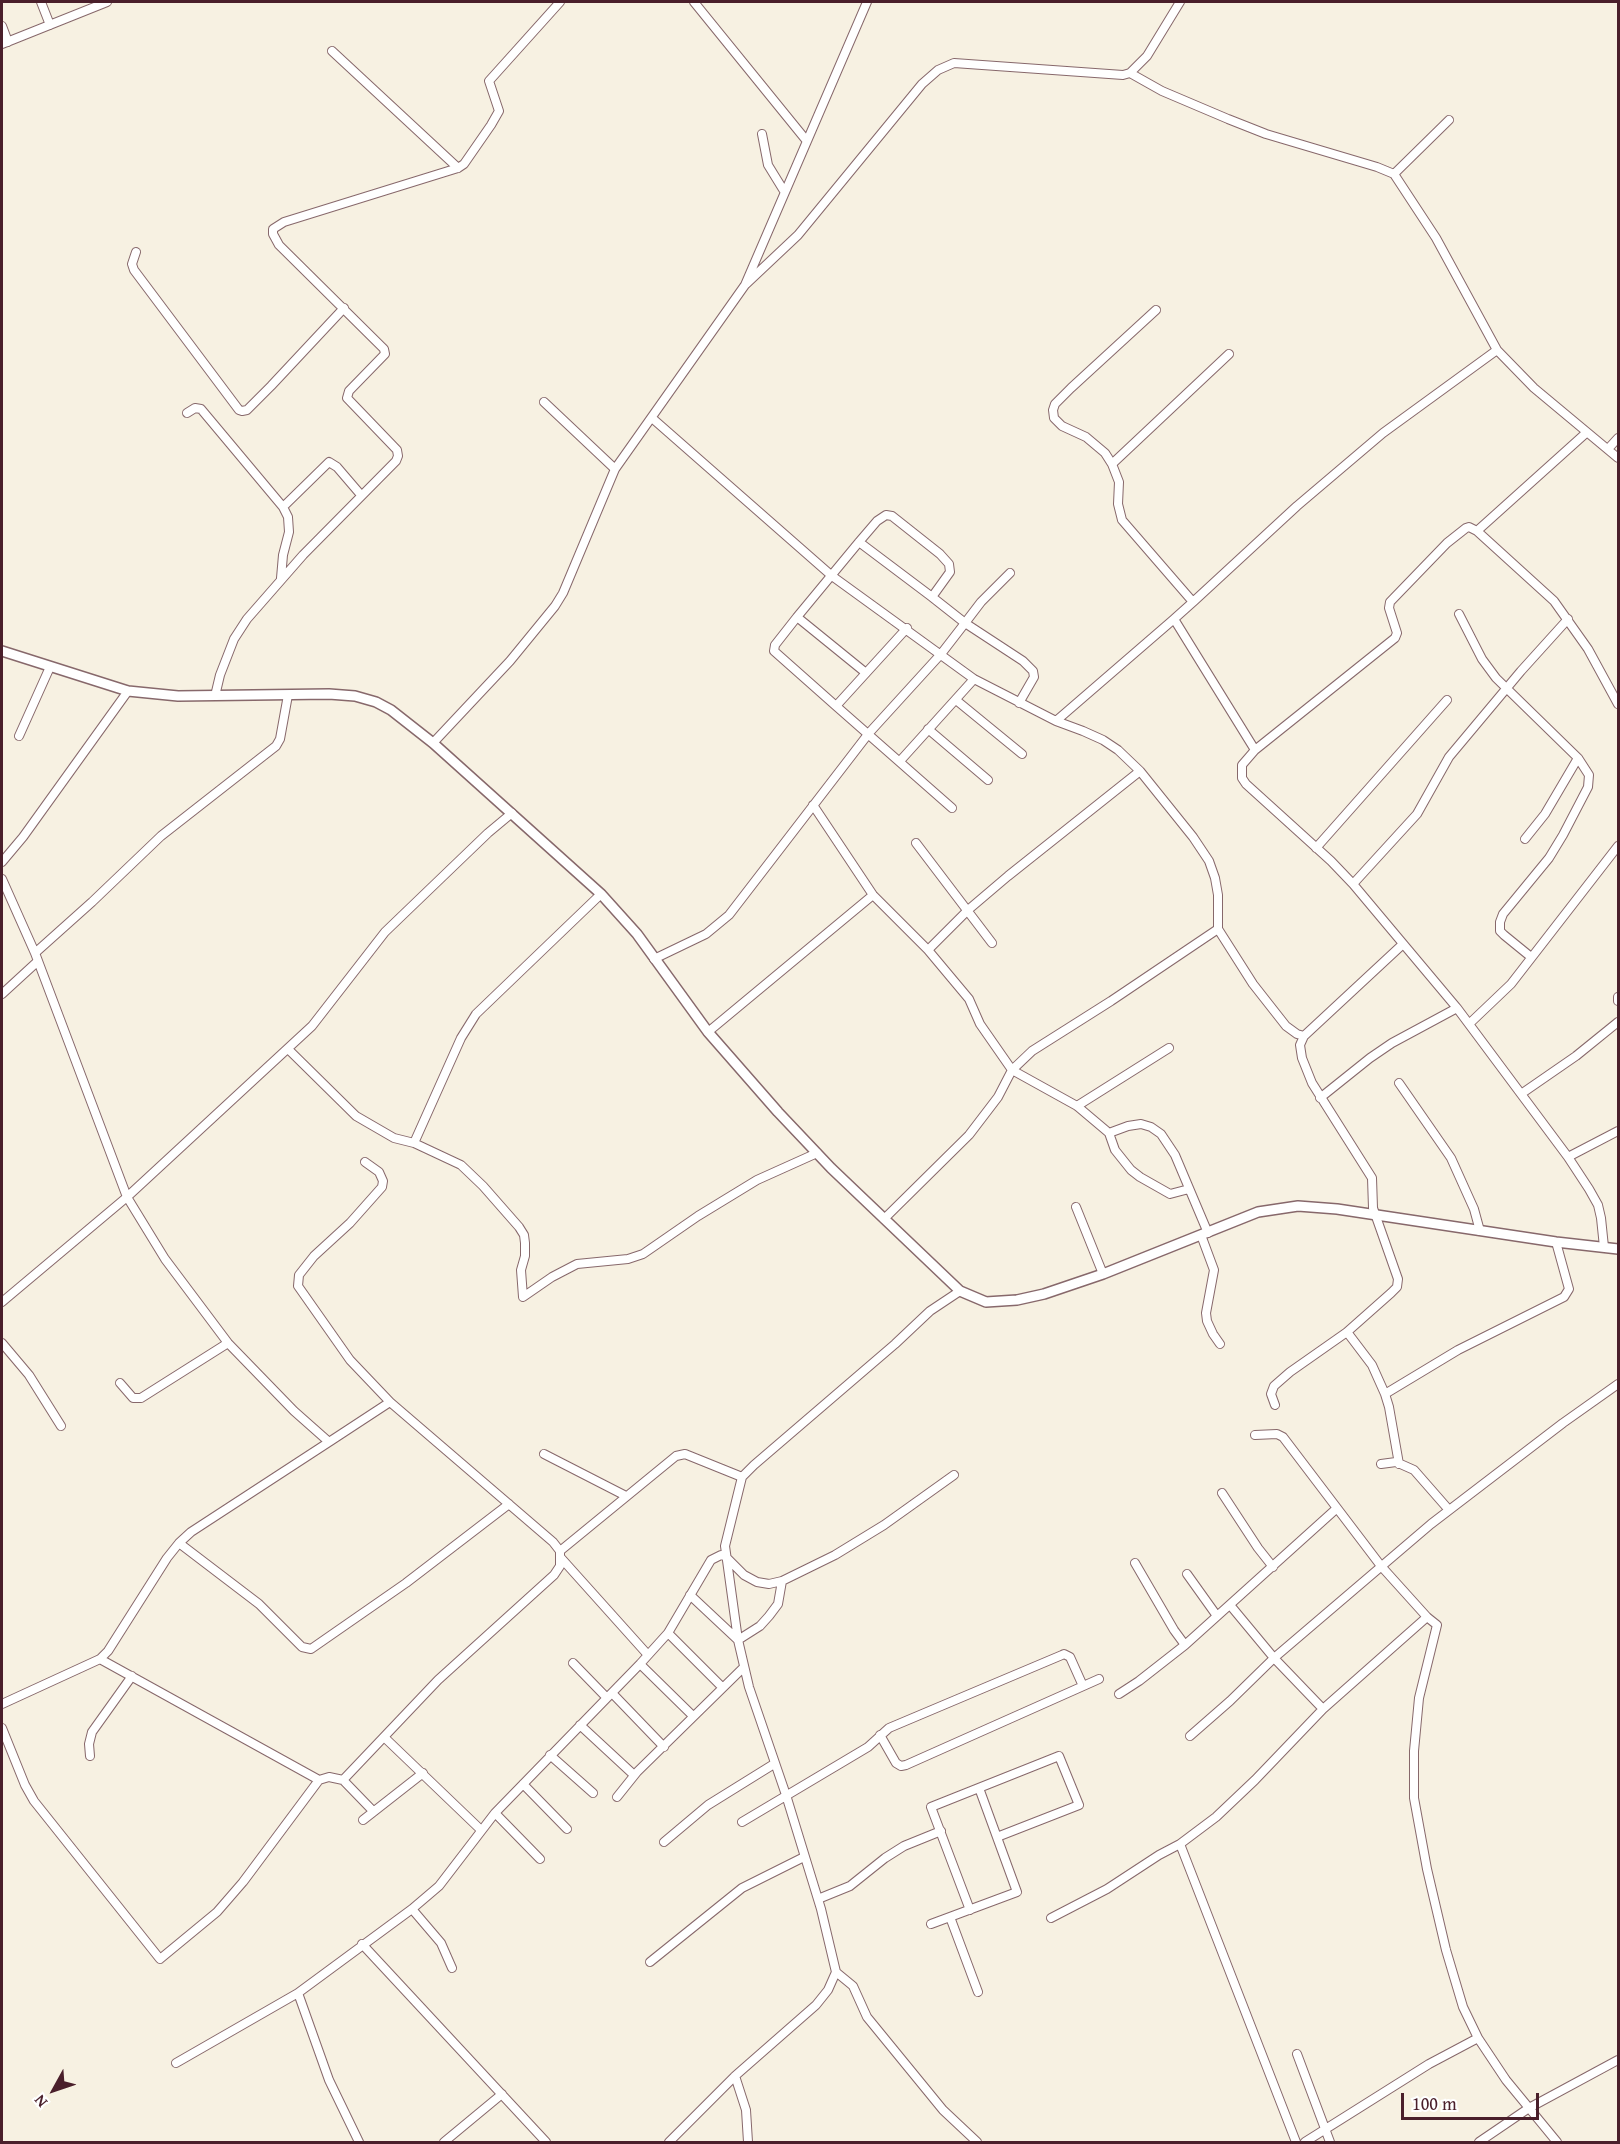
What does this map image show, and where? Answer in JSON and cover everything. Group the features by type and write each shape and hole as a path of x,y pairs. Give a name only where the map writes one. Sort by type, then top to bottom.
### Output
{"street":[{"path":"41,2 50,25"},
{"path":"2,26 5,43 50,25 85,6 107,2"},
{"path":"215,696 219,675 234,639 247,619 281,578 399,456 397,450 347,398 349,391 386,352 279,245 273,234 274,227 458,168 470,157 499,111 489,81 557,2"},
{"path":"694,2 806,140"},
{"path":"745,285 867,2"},
{"path":"433,743 510,661 555,606 563,593 615,469 745,285 798,235 922,84 946,66 962,63 1108,75 1130,73 1147,56 1180,2"},
{"path":"332,51 458,168"},
{"path":"1130,73 1162,91 1266,134 1394,174 1436,238 1497,350 1534,388 1618,458"},
{"path":"1394,174 1449,120"},
{"path":"762,134 768,165 784,190"},
{"path":"136,252 132,264 134,270 242,411 247,410 263,394 344,308"},
{"path":"1156,310 1055,404 1054,418 1062,426 1091,440 1105,453 1119,482 1118,504 1122,520 1193,602"},
{"path":"1056,721 1383,433 1497,350"},
{"path":"1112,464 1229,354"},
{"path":"544,402 615,469"},
{"path":"187,413 195,408 201,409 283,507 288,517 289,532 283,555 281,578"},
{"path":"652,418 832,576 907,628 974,679 1056,721 1103,740 1128,759 1193,837 1209,861 1218,895 1218,929 1253,984 1286,1026 1304,1036"},
{"path":"1477,531 1586,433"},
{"path":"1608,449 1618,438"},
{"path":"283,507 329,462 337,467 361,495"},
{"path":"932,597 950,572 949,564 940,554 892,516 886,514 859,542 797,617 775,645 774,651 952,808"},
{"path":"1604,1247 1598,1205 1568,1157 1457,1008 1353,884 1246,784 1242,778 1242,765 1255,750 1395,638 1398,633 1389,608 1390,602 1460,532 1469,528 1477,531 1544,590 1568,619 1588,649 1618,704"},
{"path":"859,542 965,623 1023,661 1034,671 1034,677 1019,703"},
{"path":"654,959 706,934 729,915 869,734 941,654 981,602 1010,573"},
{"path":"1459,614 1482,659 1507,690 1578,758 1588,771 1590,780 1581,803 1549,858 1503,914 1500,922 1500,931 1531,957"},
{"path":"797,617 866,673"},
{"path":"1174,619 1255,750"},
{"path":"1353,884 1417,814 1449,757 1568,619"},
{"path":"836,706 907,628"},
{"path":"2,651 128,691 164,695 215,696 329,694 355,696 391,710 433,743 601,894 624,918 708,1032 737,1067 817,1153 960,1291 986,1302 1000,1302 1044,1294 1103,1274 1258,1212 1298,1206 1321,1207 1480,1232 1618,1249"},
{"path":"19,736 50,667"},
{"path":"900,761 974,679"},
{"path":"2,862 23,837 128,691"},
{"path":"2,994 36,957 161,836 276,746 280,740 288,694"},
{"path":"956,700 1022,754"},
{"path":"1316,848 1447,700"},
{"path":"928,729 988,780"},
{"path":"1526,839 1545,814 1578,758"},
{"path":"928,950 968,910 1140,771"},
{"path":"813,805 873,895 928,950 969,999 980,1024 1012,1070 1077,1106 1109,1133 1115,1150 1131,1170 1140,1177 1170,1194 1189,1189"},
{"path":"2,1302 127,1197 288,1049 322,1015 385,933 488,833 512,813"},
{"path":"916,843 992,944"},
{"path":"1469,1024 1511,984 1618,846"},
{"path":"2,879 36,957 127,1197 165,1260 228,1343 286,1404 329,1442"},
{"path":"414,1143 461,1038 476,1014 601,894"},
{"path":"708,1032 873,895"},
{"path":"884,1219 969,1135 998,1097 1012,1070 1047,1040 1111,1001 1218,929"},
{"path":"1275,1405 1271,1394 1274,1386 1347,1332 1391,1293 1398,1283 1372,1201 1372,1178 1320,1098 1302,1058 1300,1046 1304,1036 1403,944"},
{"path":"1320,1098 1392,1043 1457,1008"},
{"path":"1521,1094 1618,1022"},
{"path":"1077,1106 1169,1048"},
{"path":"288,1049 356,1116 394,1138 414,1143 461,1165 483,1186 524,1235 525,1256 521,1270 523,1297 552,1277 577,1264 628,1259 643,1254 698,1216 757,1180 817,1153"},
{"path":"1399,1083 1451,1158 1474,1209 1480,1232"},
{"path":"1109,1133 1134,1124 1141,1124 1151,1127 1168,1142 1183,1171 1214,1270 1206,1313 1207,1321 1220,1344"},
{"path":"1568,1157 1618,1131"},
{"path":"365,1162 379,1172 383,1181 382,1187 350,1223 314,1256 299,1275 298,1286 350,1360 390,1402 553,1542 648,1655"},
{"path":"1076,1207 1103,1274"},
{"path":"1385,1394 1458,1350 1564,1297 1569,1289 1556,1242"},
{"path":"960,1291 930,1311 742,1477 725,1546 725,1556 743,1668 818,1899 836,1972 853,1986 867,2017 943,2110 976,2142"},
{"path":"1347,1332 1372,1365 1385,1394 1399,1464"},
{"path":"2,1343 29,1375 61,1426"},
{"path":"120,1383 134,1398 141,1398 228,1343"},
{"path":"1190,1736 1274,1658 1449,1509 1618,1384"},
{"path":"2,1704 100,1659 108,1651 167,1557 191,1532 390,1402"},
{"path":"1255,1435 1277,1434 1283,1437 1381,1566 1437,1625 1419,1698 1414,1751 1414,1798 1427,1869 1446,1950 1463,2007 1478,2038 1528,2108 1557,2142"},
{"path":"544,1454 627,1497"},
{"path":"343,1780 438,1680 558,1571 561,1554 676,1456 681,1454 742,1477"},
{"path":"1381,1464 1392,1462 1414,1470 1449,1509"},
{"path":"176,2063 298,1993 412,1909 439,1886 495,1813 668,1633 711,1560 721,1555 725,1556 744,1575 757,1582 769,1584 782,1581 835,1554 884,1525 954,1475"},
{"path":"1222,1493 1273,1567"},
{"path":"179,1543 259,1604 302,1647 311,1649 406,1583 510,1504"},
{"path":"1119,1694 1185,1645 1336,1509"},
{"path":"1135,1563 1185,1645"},
{"path":"1187,1574 1217,1616"},
{"path":"738,1640 760,1626 778,1604 782,1581"},
{"path":"690,1595 738,1640"},
{"path":"1230,1605 1274,1658 1323,1709"},
{"path":"1051,1918 1107,1889 1180,1844 1216,1817 1256,1780 1323,1709 1427,1617"},
{"path":"668,1633 722,1687"},
{"path":"742,1822 868,1748 889,1728 1064,1654 1072,1662 1083,1686"},
{"path":"100,1659 319,1780"},
{"path":"573,1663 664,1748"},
{"path":"640,1664 693,1716"},
{"path":"617,1797 634,1775 743,1668"},
{"path":"90,1756 89,1744 92,1732 132,1676"},
{"path":"880,1735 896,1763 901,1766 906,1765 1099,1679"},
{"path":"580,1725 634,1775"},
{"path":"2,1728 25,1785 34,1801 160,1959 216,1912 243,1882 319,1780 329,1777 343,1780 373,1811"},
{"path":"384,1737 481,1830"},
{"path":"550,1755 593,1793"},
{"path":"970,1910 931,1807 1059,1756 1079,1805 997,1837"},
{"path":"664,1842 708,1804 774,1764"},
{"path":"363,1820 423,1773"},
{"path":"524,1784 567,1829"},
{"path":"931,1924 1017,1892 978,1788"},
{"path":"495,1813 540,1859"},
{"path":"818,1899 850,1886 904,1846 940,1831"},
{"path":"1180,1844 1296,2142"},
{"path":"650,1962 742,1888 804,1857"},
{"path":"412,1909 441,1943 452,1968"},
{"path":"950,1917 978,1992"},
{"path":"362,1944 546,2142"},
{"path":"669,2142 735,2076 816,2005 828,1990 836,1972"},
{"path":"298,1993 329,2080 359,2142"},
{"path":"1305,2142 1429,2064 1478,2038"},
{"path":"1297,2054 1330,2142"},
{"path":"1479,2142 1528,2108 1618,2060"},
{"path":"735,2076 746,2110 748,2142"},
{"path":"444,2142 501,2094"}]}
